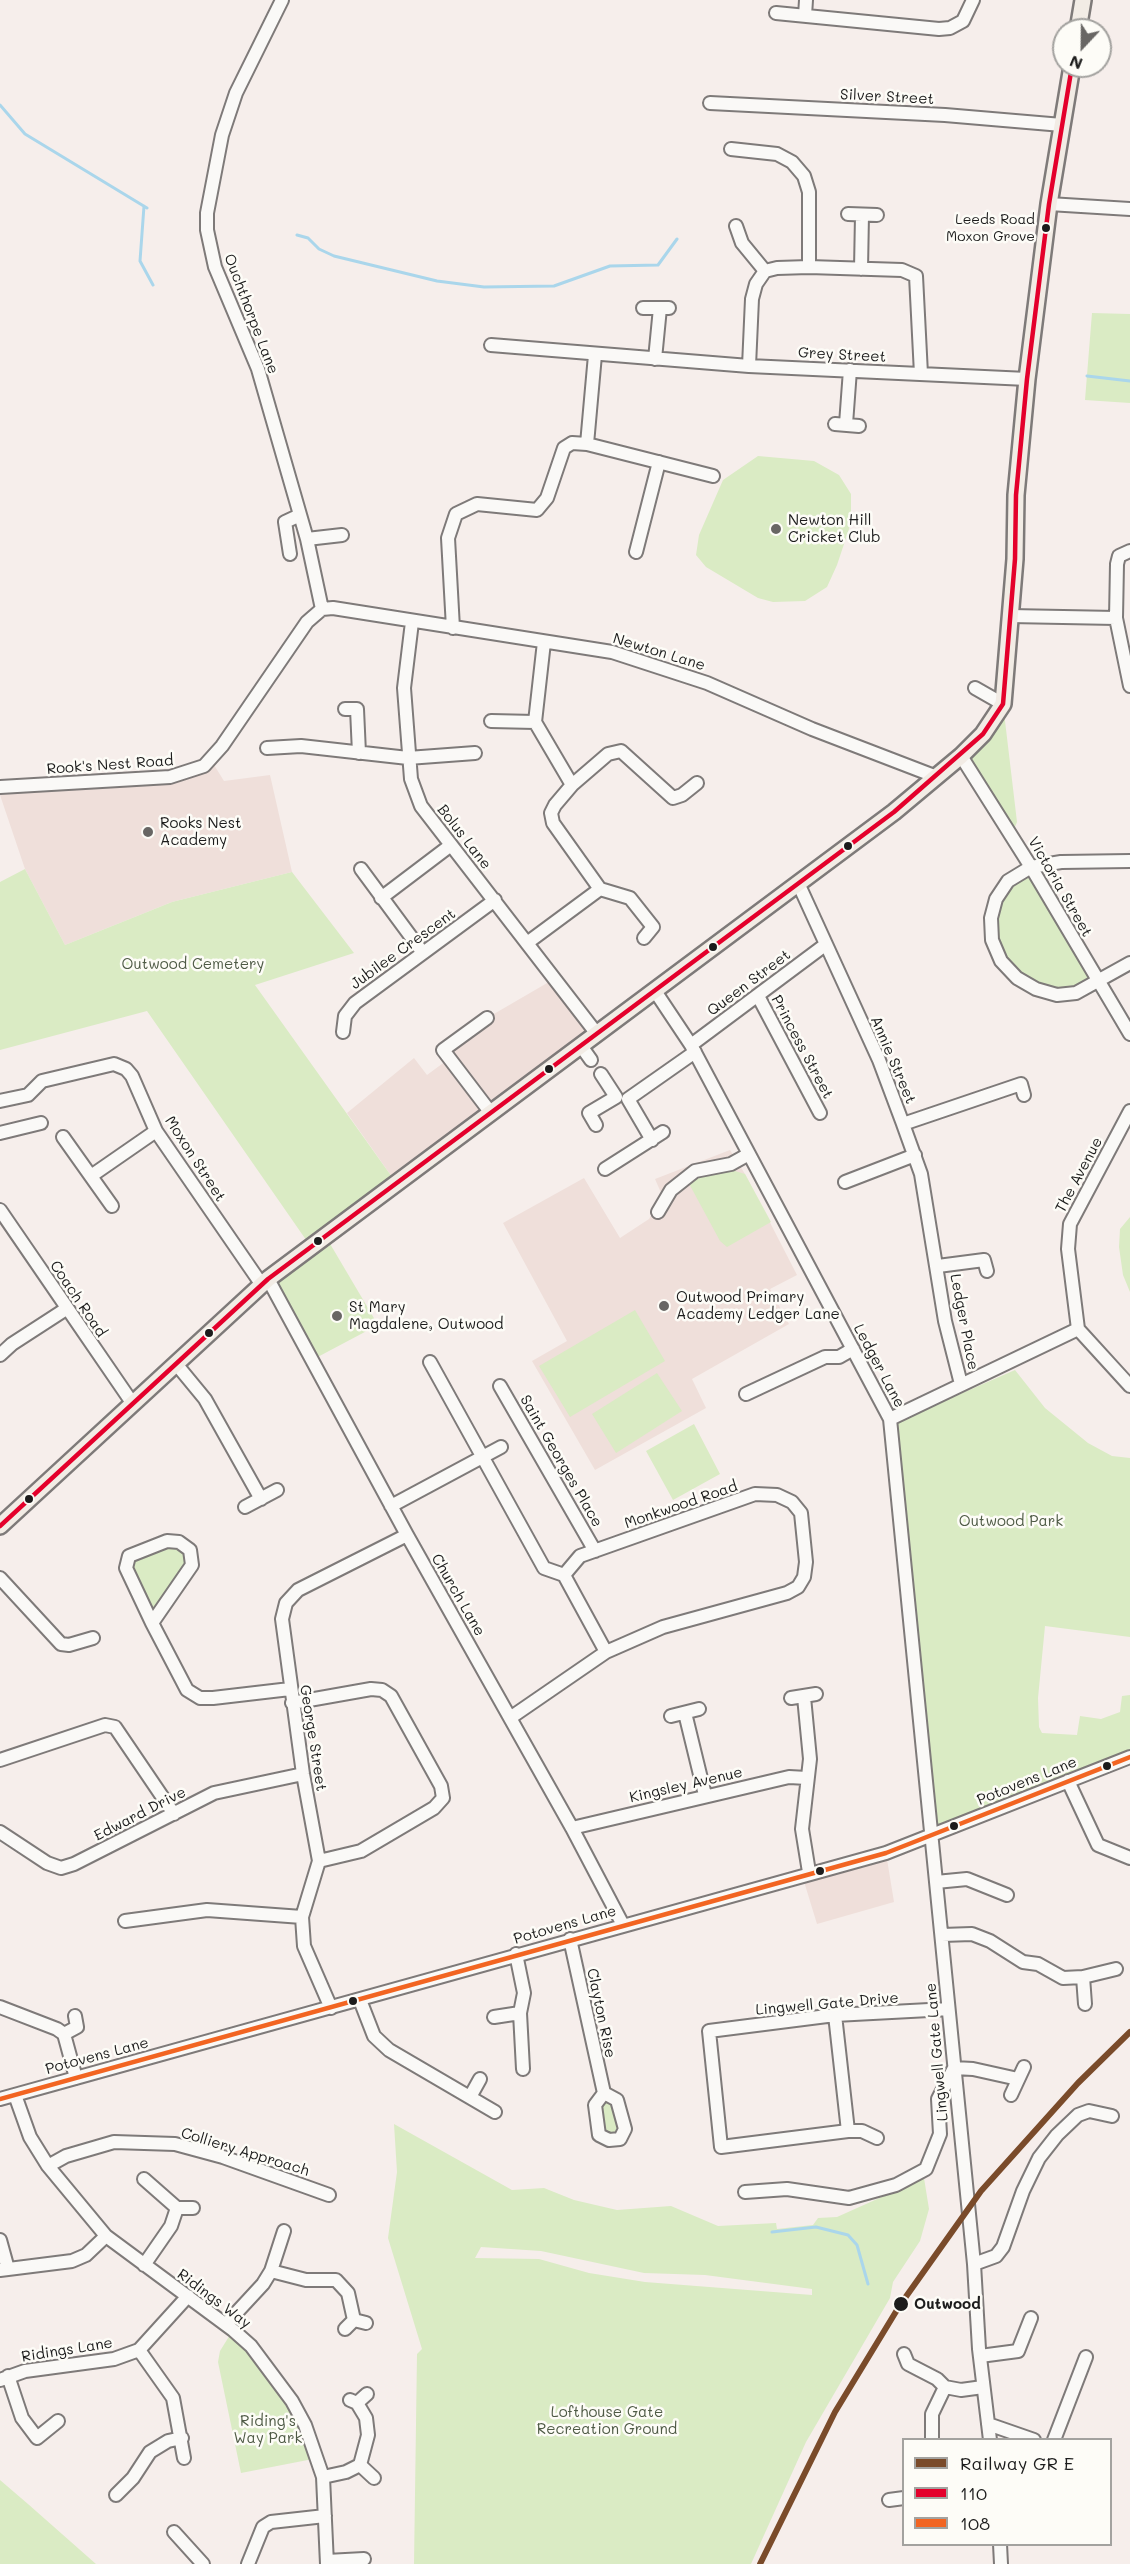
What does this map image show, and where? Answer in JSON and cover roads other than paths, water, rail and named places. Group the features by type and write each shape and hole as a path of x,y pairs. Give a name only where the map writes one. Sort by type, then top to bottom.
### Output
{"main road":[{"path":"1080,18 1083,0"},
{"path":"0,1526 265,1282 937,777 983,734 1003,704 1011,616 1016,495 1027,379 1049,204 1070,78"}],"street":[{"name":"Ouchthorpe Lane","path":"282,0 236,93 222,135 207,213 207,230 215,267 253,353 307,539 322,609"},
{"path":"805,16 806,0"},
{"path":"776,13 939,29 950,28 963,21 973,0"},
{"name":"Silver Street","path":"710,104 945,115 1062,125"},
{"path":"731,149 777,154 792,162 804,176 809,192 809,267"},
{"path":"1049,204 1130,209"},
{"path":"848,214 877,215"},
{"path":"861,269 862,215"},
{"path":"736,226 742,243 765,271"},
{"path":"749,366 752,299 756,284 765,271 777,268 809,267 902,270 916,276 921,374"},
{"path":"643,308 664,308 655,359"},
{"name":"Grey Street","path":"491,345 749,366 1027,379"},
{"path":"587,444 595,355"},
{"path":"847,425 850,370"},
{"path":"453,628 448,538 456,514 477,504 537,510 547,498 564,448 572,443 587,444 713,476"},
{"path":"636,552 659,462"},
{"path":"290,554 285,522 300,515"},
{"path":"307,539 342,535"},
{"path":"1130,550 1119,556 1117,564 1116,618 1130,686"},
{"name":"Newton Lane","path":"322,609 342,609 412,622 612,652 707,683 812,729 937,777"},
{"name":"Rook's Nest Road","path":"0,787 170,777 204,766 222,746 307,622 322,609"},
{"path":"1011,616 1116,618"},
{"name":"Bolus Lane","path":"412,622 404,688 411,779 421,806 597,1034"},
{"path":"544,642 535,722 572,785"},
{"path":"975,688 1003,704"},
{"path":"345,709 357,709 359,753"},
{"path":"491,721 535,722"},
{"path":"267,748 301,746 408,758 475,753"},
{"path":"644,938 653,927 630,898 600,890 553,823 551,813 572,785 608,753 621,751 673,798 682,795 697,783"},
{"name":"Victoria Street","path":"961,756 1032,867 1097,982 1130,1034"},
{"path":"381,898 451,845"},
{"path":"1130,861 1061,862 1032,867 1008,881 996,899 991,918 992,940 1001,961 1017,978 1036,989 1057,995 1076,993 1130,963"},
{"path":"361,869 423,953"},
{"name":"Annie Street","path":"798,883 879,1060 903,1124 1021,1084 1024,1095"},
{"path":"527,943 600,890"},
{"name":"Jubilee Crescent","path":"343,1032 345,1016 355,1003 495,900"},
{"name":"Queen Street","path":"652,1140 628,1099 825,945"},
{"name":"Ledger Lane","path":"655,991 693,1049 890,1419 931,1836"},
{"name":"Princess Street","path":"758,996 820,1113"},
{"path":"487,1018 443,1050 491,1113"},
{"path":"581,1046 591,1060"},
{"name":"Moxon Street","path":"0,1101 28,1095 42,1081 114,1064 126,1069 132,1076 156,1131 265,1282"},
{"path":"597,1125 589,1113 616,1096 601,1074"},
{"name":"The Avenue","path":"1078,1329 1068,1249 1070,1224 1130,1111"},
{"path":"0,1133 41,1123"},
{"name":"Ledger Place","path":"903,1124 915,1155 926,1197 945,1321 961,1384"},
{"path":"91,1176 156,1131"},
{"path":"605,1169 663,1132"},
{"path":"63,1137 112,1206"},
{"path":"658,1212 671,1190 696,1171 731,1164 749,1154"},
{"path":"846,1182 915,1155"},
{"name":"Coach Road","path":"0,1210 133,1404"},
{"name":"Ledger Place","path":"938,1266 984,1260 987,1271"},
{"name":"Church Lane","path":"265,1282 572,1828 623,1924"},
{"path":"0,1355 12,1344 66,1309"},
{"path":"890,1419 1078,1329 1130,1386"},
{"path":"746,1394 825,1357 839,1357 853,1349"},
{"path":"430,1362 544,1568 564,1575 606,1652"},
{"path":"177,1365 205,1399 261,1499"},
{"name":"Saint Georges Place","path":"500,1386 595,1551"},
{"path":"391,1506 501,1447"},
{"path":"245,1508 277,1490"},
{"name":"Monkwood Road","path":"510,1719 606,1652 663,1627 787,1593 798,1587 804,1578 805,1536 801,1513 792,1502 777,1495 755,1494 580,1556 564,1575"},
{"name":"George Street","path":"331,2008 304,1946 302,1917 319,1861 282,1637 286,1603 298,1590 314,1580 407,1535"},
{"path":"152,1623 192,1565 190,1550 179,1542 167,1542 129,1556 126,1568 152,1623 187,1690 200,1698 290,1689"},
{"path":"0,1578 61,1644 69,1645 93,1638"},
{"path":"292,1703 371,1689 382,1690 391,1696 441,1786 442,1798 434,1808 361,1851 319,1861"},
{"path":"791,1698 810,1696 811,1742 802,1829 808,1872"},
{"path":"671,1716 699,1709"},
{"path":"685,1713 705,1796"},
{"path":"0,1760 105,1725 115,1727 174,1815"},
{"name":"Potovens Lane","path":"0,2099 360,2000 808,1872 886,1853 1130,1756"},
{"name":"Edward Drive","path":"0,1832 47,1863 61,1868 74,1864 174,1815 214,1793 303,1774"},
{"name":"Kingsley Avenue","path":"572,1828 789,1777 807,1778"},
{"path":"1068,1781 1098,1845 1130,1858"},
{"name":"Lingwell Gate Lane","path":"931,1836 969,2237 974,2264 983,2387 990,2438"},
{"path":"936,1882 967,1879 1007,1896"},
{"path":"126,1921 207,1910 302,1917"},
{"path":"942,1935 972,1934 990,1941 1023,1962 1038,1964 1063,1978 1083,1977 1116,1969"},
{"name":"Clayton Rise","path":"570,1939 604,2093"},
{"path":"516,1954 524,1993 520,2013 523,2069"},
{"path":"1083,1977 1085,2004"},
{"path":"360,2000 374,2037 389,2050 495,2112"},
{"path":"0,2007 57,2029 64,2034 76,2078"},
{"name":"Lingwell Gate Drive","path":"848,2131 721,2146 709,2031 835,2015 948,2009"},
{"path":"494,2016 520,2013"},
{"path":"835,2015 848,2131 862,2131 878,2138"},
{"path":"64,2034 77,2027 75,2016"},
{"path":"1011,2095 1024,2067"},
{"path":"745,2192 787,2189 849,2198 896,2185 926,2169 940,2134 938,2099 954,2068 973,2069 1018,2079"},
{"path":"470,2097 480,2079"},
{"name":"Ridings Way","path":"15,2095 30,2137 48,2166 106,2236 226,2324 251,2346 292,2401 309,2435 323,2477 327,2562 364,2559"},
{"path":"974,2264 996,2256 1003,2247 1023,2191 1039,2158 1057,2135 1078,2115 1089,2110 1112,2115"},
{"name":"Colliery Approach","path":"48,2166 66,2156 114,2142 175,2145 223,2157 329,2194"},
{"path":"144,2179 177,2208 193,2208"},
{"path":"144,2265 171,2226 177,2208"},
{"path":"226,2324 263,2284 271,2271 284,2232"},
{"path":"0,2240 4,2270 72,2261 86,2255 106,2236"},
{"path":"271,2271 306,2280 336,2280 348,2293 355,2324"},
{"name":"Ridings Lane","path":"4,2378 25,2372 90,2365 139,2350 188,2296"},
{"path":"980,2356 1018,2351 1032,2318"},
{"path":"139,2350 173,2398 184,2458"},
{"path":"904,2354 908,2364 937,2379 945,2386 961,2390 983,2387"},
{"path":"1054,2438 1086,2357"},
{"path":"4,2378 22,2418 37,2438 58,2421"},
{"path":"932,2438 932,2414 945,2386"},
{"path":"323,2477 346,2472 360,2465 368,2435 366,2418 353,2401 367,2394"},
{"path":"988,2424 1031,2438"},
{"path":"116,2495 133,2478 150,2452 168,2441 182,2438"},
{"path":"360,2465 374,2478"},
{"path":"889,2500 902,2501"},
{"path":"248,2564 263,2527 271,2522 325,2516"},
{"path":"172,2530 203,2564"},
{"path":"1000,2546 1001,2564"}],"waterway":[{"path":"0,105 25,134 147,208"},
{"path":"144,206 140,261 153,285"},
{"path":"297,235 308,238 319,249 334,256 437,281 484,287 554,286 610,266 658,265 677,239"},
{"path":"1087,376 1130,381"},
{"path":"772,2232 816,2227 848,2235 857,2245 868,2284"}],"place":[{"name":"Leeds Road Moxon Grove","path":"1046,228"},
{"name":"Newton Hill Cricket Club","path":"776,529"},
{"name":"Rooks Nest Academy","path":"148,832"},
{"name":"Outwood Primary Academy Ledger Lane","path":"664,1306"},
{"name":"St Mary Magdalene, Outwood","path":"337,1316"},
{"name":"Outwood","path":"901,2304"}],"park label":[{"name":"Outwood Cemetery","path":"193,964"},
{"name":"Outwood Park","path":"1011,1521"},
{"name":"Lofthouse Gate Recreation Ground","path":"607,2420"},
{"name":"Riding's Way Park","path":"268,2430"}]}
